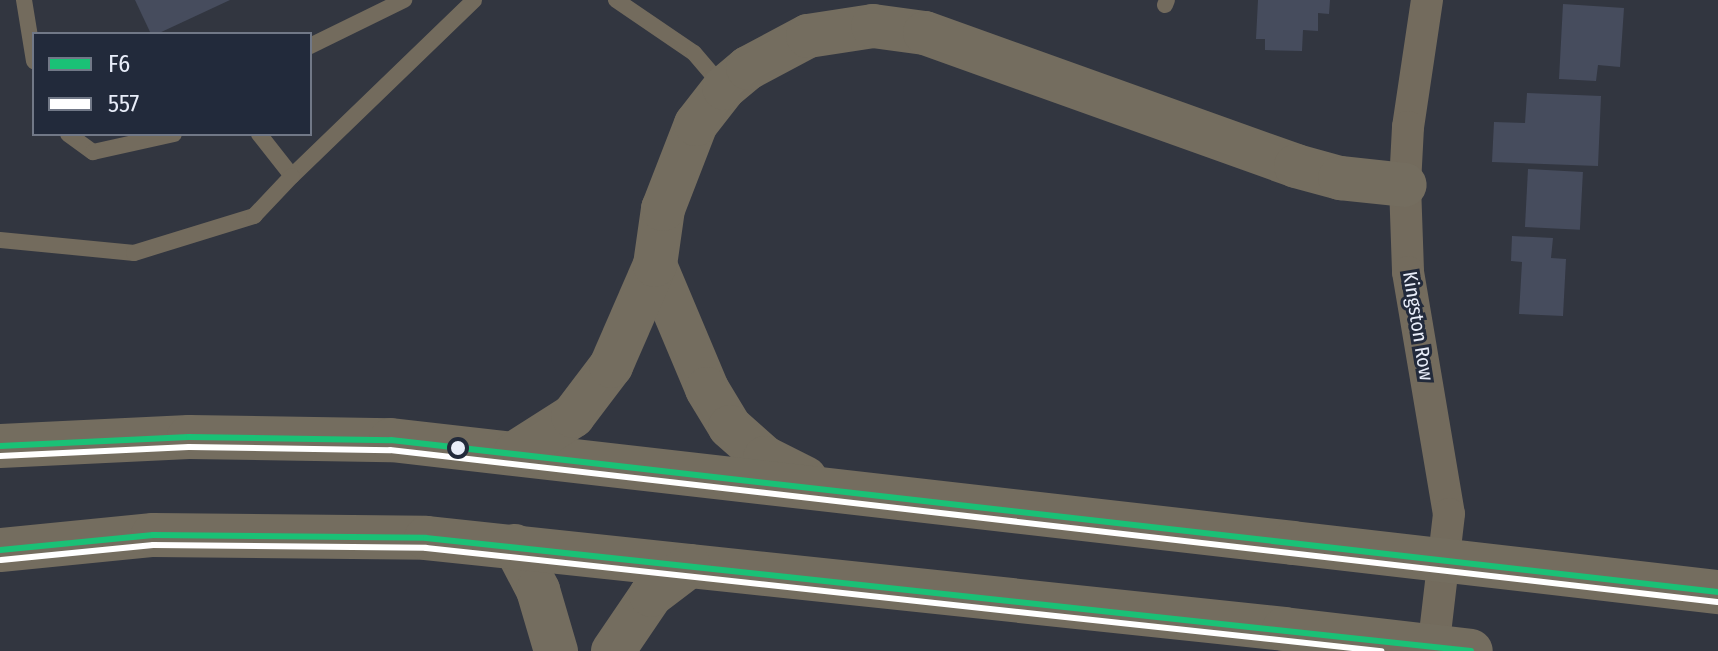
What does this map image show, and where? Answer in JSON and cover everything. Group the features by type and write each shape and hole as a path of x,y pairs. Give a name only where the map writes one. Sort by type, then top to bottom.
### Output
{"main road":[{"path":"515,453 550,434 594,394 627,334 655,265 677,164 696,124 724,88 773,51 808,36 841,29 900,29 965,46 1296,166 1340,178 1405,185"},
{"path":"655,265 707,389 730,427 765,458 833,490"},
{"path":"0,446 285,437 515,453 1718,592"},
{"path":"0,550 153,535 273,533 515,546 1471,651"},
{"path":"515,546 538,590 556,651"},
{"path":"613,651 651,595 689,566"}],"street":[{"name":"Kingston Row","path":"1427,0 1408,127 1405,185 1408,272 1449,514 1433,651"}],"lane":[{"path":"24,0 32,49"},
{"path":"312,45 404,0"},
{"path":"0,240 134,253 254,216 474,0"},
{"path":"616,0 694,53 724,88"},
{"path":"71,136 93,152 165,136"},
{"path":"261,136 292,176"}],"building":[{"path":"135,0 230,0 161,32 150,32"},
{"path":"1258,0 1330,0 1329,14 1318,13 1318,31 1303,30 1302,51 1265,50 1265,39 1256,39"},
{"path":"1563,4 1624,8 1620,67 1598,65 1596,81 1559,79"},
{"path":"1527,93 1601,96 1598,166 1492,162 1494,122 1525,123"},
{"path":"1528,169 1583,172 1580,230 1525,227"},
{"path":"1512,236 1553,238 1551,258 1566,259 1563,316 1519,314 1522,262 1511,261"}],"transit line":[{"name":"F6","path":"0,446 189,437 391,440 1718,592"},
{"name":"557","path":"0,456 189,447 390,450 1717,602"},
{"name":"F6","path":"0,550 153,535 426,538 1471,651"},
{"name":"557","path":"1,560 153,545 426,548 1381,651"}]}
